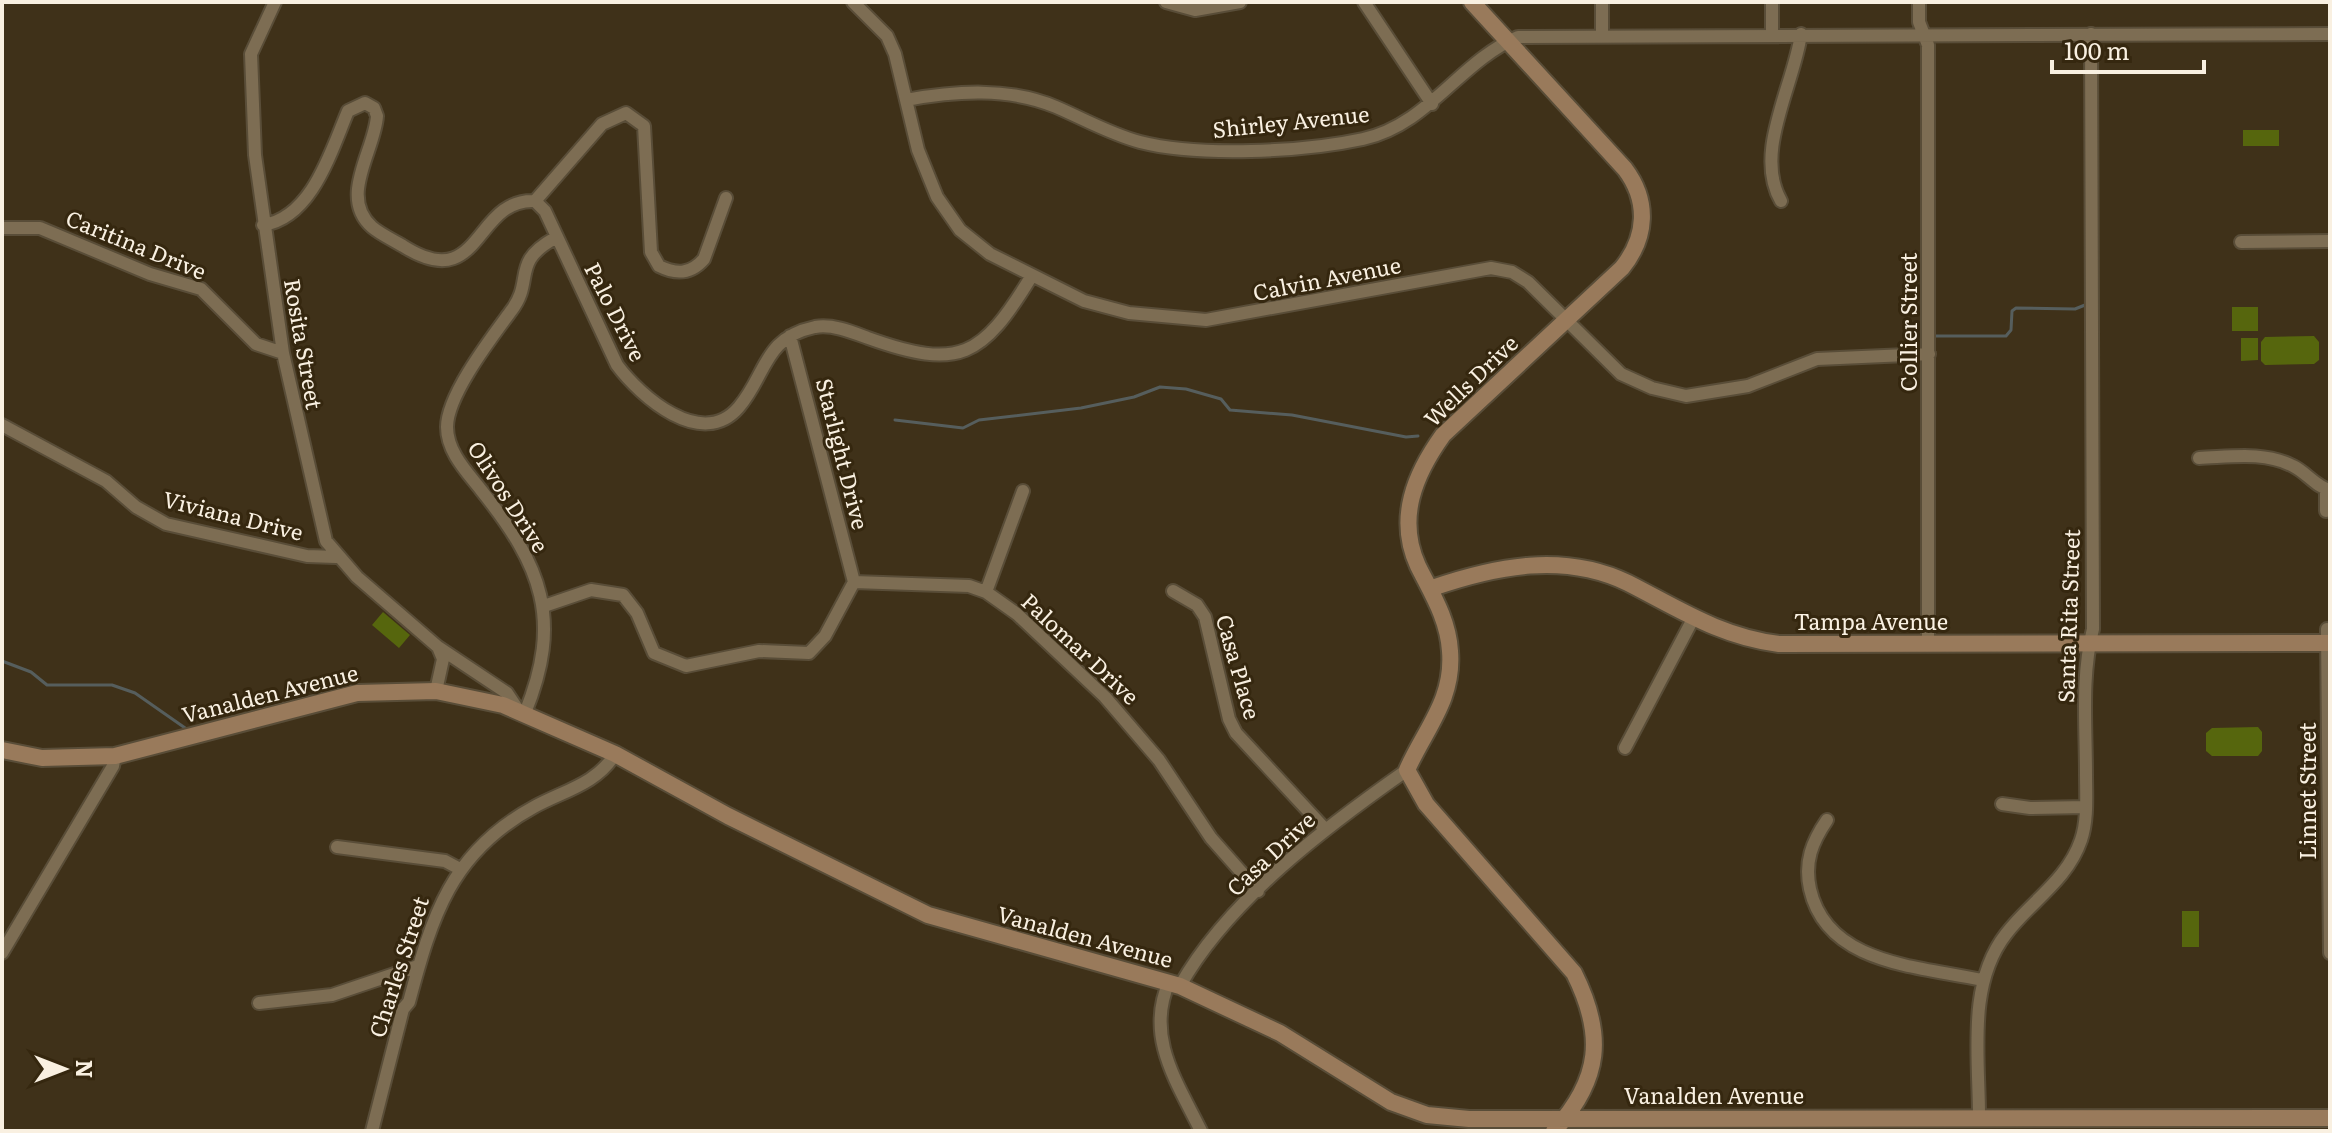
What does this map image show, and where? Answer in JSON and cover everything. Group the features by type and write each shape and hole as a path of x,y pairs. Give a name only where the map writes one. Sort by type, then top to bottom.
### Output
{"main road":[{"name":"Wells Drive","path":"1407,770 1433,726 1449,680 1447,627 1432,588 1418,565 1408,520 1412,486 1421,465 1443,435 1629,258 1640,239 1642,207 1634,180 1472,2"},
{"name":"Tampa Avenue","path":"1432,588 1503,567 1558,565 1626,582 1693,619 1742,638 1779,644 2328,638"},
{"name":"Vanalden Avenue","path":"2,750 76,760 115,756 325,699 395,690 436,691 522,712 615,754 739,822 928,915 1174,984 1280,1033 1391,1102 1427,1115 1469,1119 1566,1118 1680,1124 1979,1116 2095,1124 2330,1118"},
{"path":"1407,770 1426,804 1574,973 1590,1004 1595,1053 1589,1077 1566,1118 1554,1131"}],"street":[{"name":"Rosita Street","path":"275,2 256,38 250,70 263,225 283,353 326,541 336,557 438,647 507,693 522,712"},
{"name":"Calvin Avenue","path":"853,2 887,36 918,150 937,197 960,230 990,254 1084,301 1129,313 1206,320 1491,268 1512,272 1528,282 1567,319 1600,358 1621,374 1652,388 1686,396 1748,386 1817,359 1929,354"},
{"path":"1166,2 1195,10 1240,2"},
{"path":"1364,2 1432,104"},
{"path":"1602,2 1602,34"},
{"path":"1772,2 1772,34"},
{"name":"Collier Street","path":"1919,2 1919,22 1928,45 1928,644"},
{"name":"Shirley Avenue","path":"906,100 987,92 1018,96 1053,106 1136,141 1171,149 1217,151 1364,139 1394,129 1432,104 1492,48 1518,37 1602,34 2330,34"},
{"path":"1781,201 1770,182 1772,152 1801,34"},
{"name":"Santa Rita Street","path":"1979,1116 1982,980 1992,954 2007,932 2070,866 2082,838 2086,807 2085,656 2093,629 2091,34"},
{"path":"263,225 284,220 305,197 325,165 348,111 365,103 374,108 377,116 358,188 360,208 370,226 421,258 438,261 464,254 479,241 499,211 511,202 535,201 602,124 626,113 644,126 651,252 659,266 680,272 698,266 704,259 726,198"},
{"name":"Palo Drive","path":"535,201 545,211 617,365 629,382 679,419 706,422 738,409 771,350 790,336"},
{"name":"Caritina Drive","path":"2,228 40,228 150,274 201,289 256,344 283,353"},
{"name":"Olivos Drive","path":"522,712 539,672 546,632 544,606 526,556 493,505 461,465 447,427 458,393 518,302 524,267 535,249 555,238"},
{"path":"2241,242 2330,241"},
{"path":"790,336 816,327 831,327 918,356 952,355 980,342 1003,323 1031,277"},
{"name":"Starlight Drive","path":"790,336 854,582"},
{"name":"Viviana Drive","path":"2,425 106,481 136,507 166,524 307,556 336,557"},
{"path":"2199,458 2250,456 2276,459 2295,466 2328,490 2326,511"},
{"path":"986,592 1023,491"},
{"path":"544,606 591,590 623,595 637,613 654,653 686,666 759,651 809,653 825,636 854,582"},
{"name":"Palomar Drive","path":"854,582 952,583 986,592 1017,614 1128,721 1159,760 1211,838 1258,891"},
{"name":"Casa Place","path":"1173,591 1197,605 1205,617 1224,701 1236,733 1325,829"},
{"path":"1625,748 1693,619"},
{"name":"Linnet Street","path":"2328,638 2330,953"},
{"path":"436,691 443,659 438,647"},
{"name":"Charles Street","path":"372,1131 436,909 460,869 510,821 595,777 606,769 615,754"},
{"path":"2,953 113,766 115,756"},
{"name":"Casa Drive","path":"1201,1131 1166,1061 1161,1044 1159,1012 1174,984 1220,930 1325,829 1407,770"},
{"path":"2002,804 2030,808 2086,807"},
{"path":"1827,820 1813,841 1808,881 1814,907 1831,933 1852,950 1982,980"},
{"path":"337,847 445,861 460,869"},
{"path":"259,1003 323,997 418,966"}],"green space":[{"path":"2243,130 2279,130 2279,146 2243,146"},
{"path":"2232,307 2258,307 2258,331 2232,331"},
{"path":"2314,336 2319,342 2319,360 2314,364 2265,365 2261,361 2261,342 2265,337"},
{"path":"2241,338 2258,338 2258,360 2241,361"},
{"path":"383,612 410,635 399,648 372,625"},
{"path":"2258,727 2262,732 2262,751 2258,756 2212,756 2206,751 2206,733 2212,728"},
{"path":"2182,911 2199,911 2199,947 2182,947"}],"waterway":[{"path":"1930,336 2006,336 2011,330 2012,311 2016,308 2075,309 2085,305"},
{"path":"895,420 963,428 979,420 1081,408 1134,397 1160,387 1186,389 1221,399 1230,410 1292,415 1406,437 1418,436"},
{"path":"2,661 31,672 47,685 112,685 135,693 188,730"}]}
